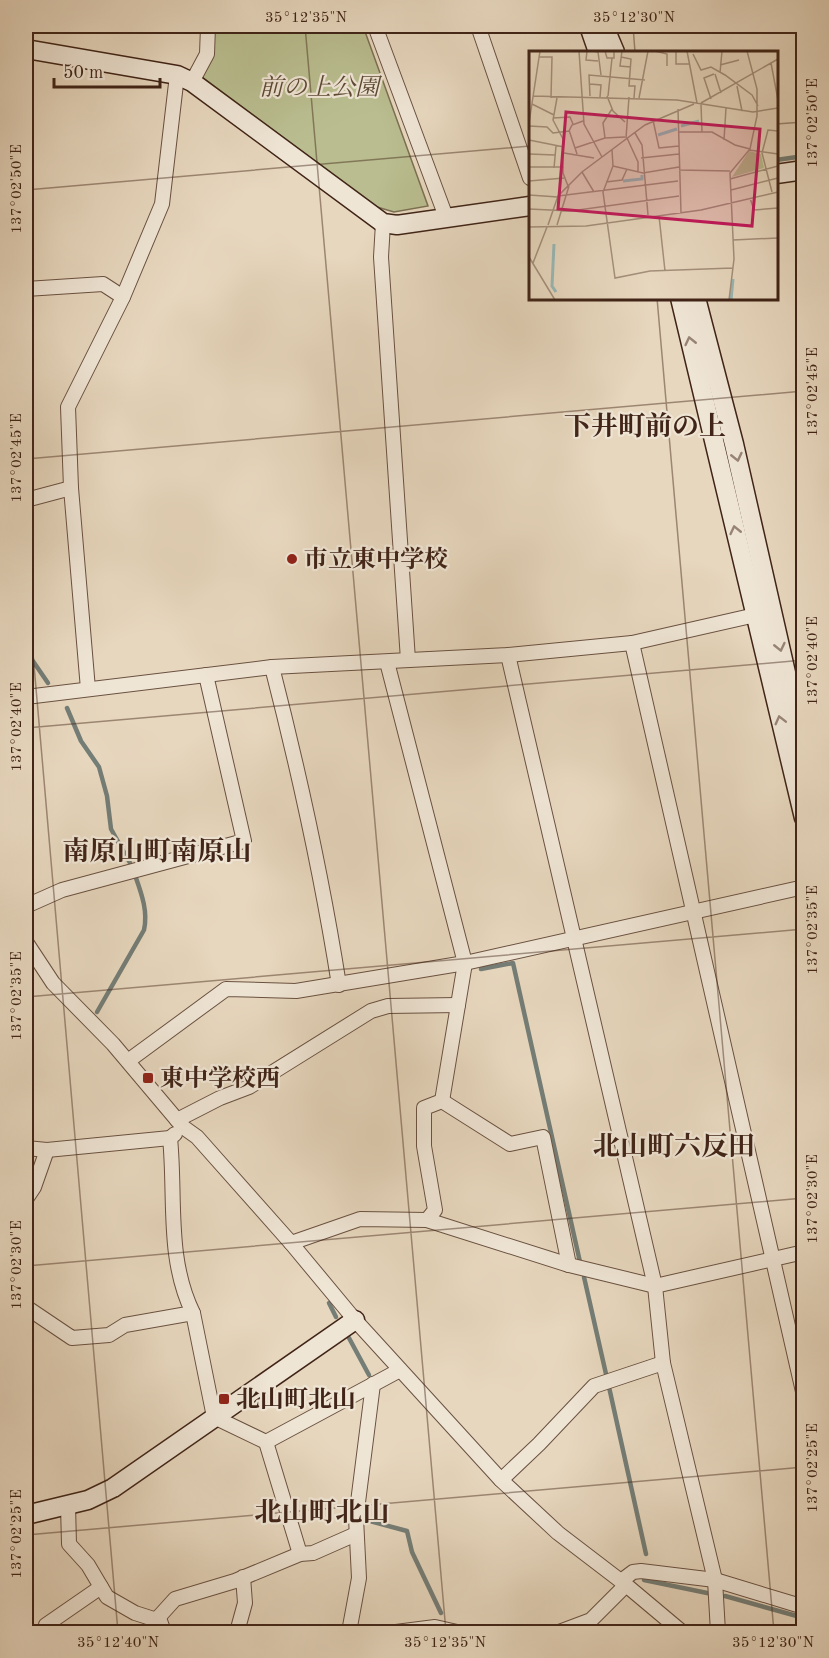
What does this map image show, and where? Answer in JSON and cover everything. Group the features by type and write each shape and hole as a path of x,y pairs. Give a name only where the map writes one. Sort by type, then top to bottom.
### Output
{"main road":[{"path":"601,32 614,51"},
{"path":"26,49 184,79 383,223 397,225 529,206"},
{"path":"778,174 804,170"},
{"path":"681,300 763,613 804,752"},
{"path":"697,300 734,444 763,613 804,818"},
{"path":"26,1515 88,1500 113,1488 355,1320"}],"street":[{"path":"88,689 71,488 68,407 123,297 162,204 184,79 207,54 208,26"},
{"path":"375,26 446,217"},
{"path":"478,26 529,172"},
{"path":"383,223 381,256 408,660"},
{"path":"26,289 103,284 123,297"},
{"path":"26,500 71,488"},
{"path":"26,698 272,667 508,655 632,643 763,613"},
{"path":"632,643 804,1396"},
{"path":"508,655 654,1286 663,1363 715,1580 718,1632"},
{"path":"387,662 465,963 442,1101"},
{"path":"272,667 304,796 327,906 339,985"},
{"path":"26,906 62,890 244,841 206,675"},
{"path":"128,1062 226,989 296,991 465,963 804,887"},
{"path":"26,942 53,983 128,1062 180,1123 197,1137 291,1243 355,1320 501,1480 558,1533 624,1583 682,1632"},
{"path":"300,1554 266,1442 214,1417 193,1313 182,1290 174,1252 170,1138 180,1123 220,1098 249,1087 371,1011 388,1006 458,1005"},
{"path":"442,1101 510,1144 543,1137 569,1265"},
{"path":"427,1220 435,1210 424,1146 424,1108 442,1101"},
{"path":"26,1148 47,1150 170,1138"},
{"path":"26,1199 34,1187 47,1150"},
{"path":"291,1243 360,1219 427,1220 569,1265 654,1286 804,1252"},
{"path":"26,1307 72,1338 109,1335 125,1325 193,1313"},
{"path":"501,1480 594,1386 663,1363"},
{"path":"266,1442 400,1370"},
{"path":"349,1632 359,1578 356,1534 373,1384"},
{"path":"68,1505 69,1544 88,1565 107,1597 135,1613 160,1621 164,1632"},
{"path":"156,1620 176,1599 243,1577 300,1554 313,1553 356,1534"},
{"path":"563,1632 591,1620 633,1572 641,1571 715,1580 804,1607"},
{"path":"237,1632 245,1603 243,1577"},
{"path":"46,1632 46,1624 101,1587"},
{"path":"396,1632 435,1627 457,1632"}],"green space":[{"name":"前の上公園","path":"215,26 363,26 428,206 394,212 377,207 202,77 213,53"}],"waterway":[{"path":"778,160 804,156"},
{"path":"26,651 48,683"},
{"path":"67,708 81,741 99,767 107,796 111,829 130,863"},
{"path":"97,1012 144,930 145,910 136,878"},
{"path":"481,969 513,963 580,1262"},
{"path":"584,1277 606,1374"},
{"path":"329,1303 336,1317"},
{"path":"349,1338 369,1375"},
{"path":"609,1387 646,1554"},
{"path":"366,1520 407,1531 412,1552 441,1613"},
{"path":"644,1580 712,1594"},
{"path":"725,1596 804,1618"}],"place":[{"name":"市立東中学校","path":"292,559"},
{"name":"東中学校西","path":"148,1078"},
{"name":"北山町北山","path":"224,1399"}],"district":[{"name":"下井町前の上","path":"645,426"},
{"name":"南原山町南原山","path":"157,851"},
{"name":"北山町六反田","path":"674,1146"},
{"name":"北山町北山","path":"322,1512"}]}
